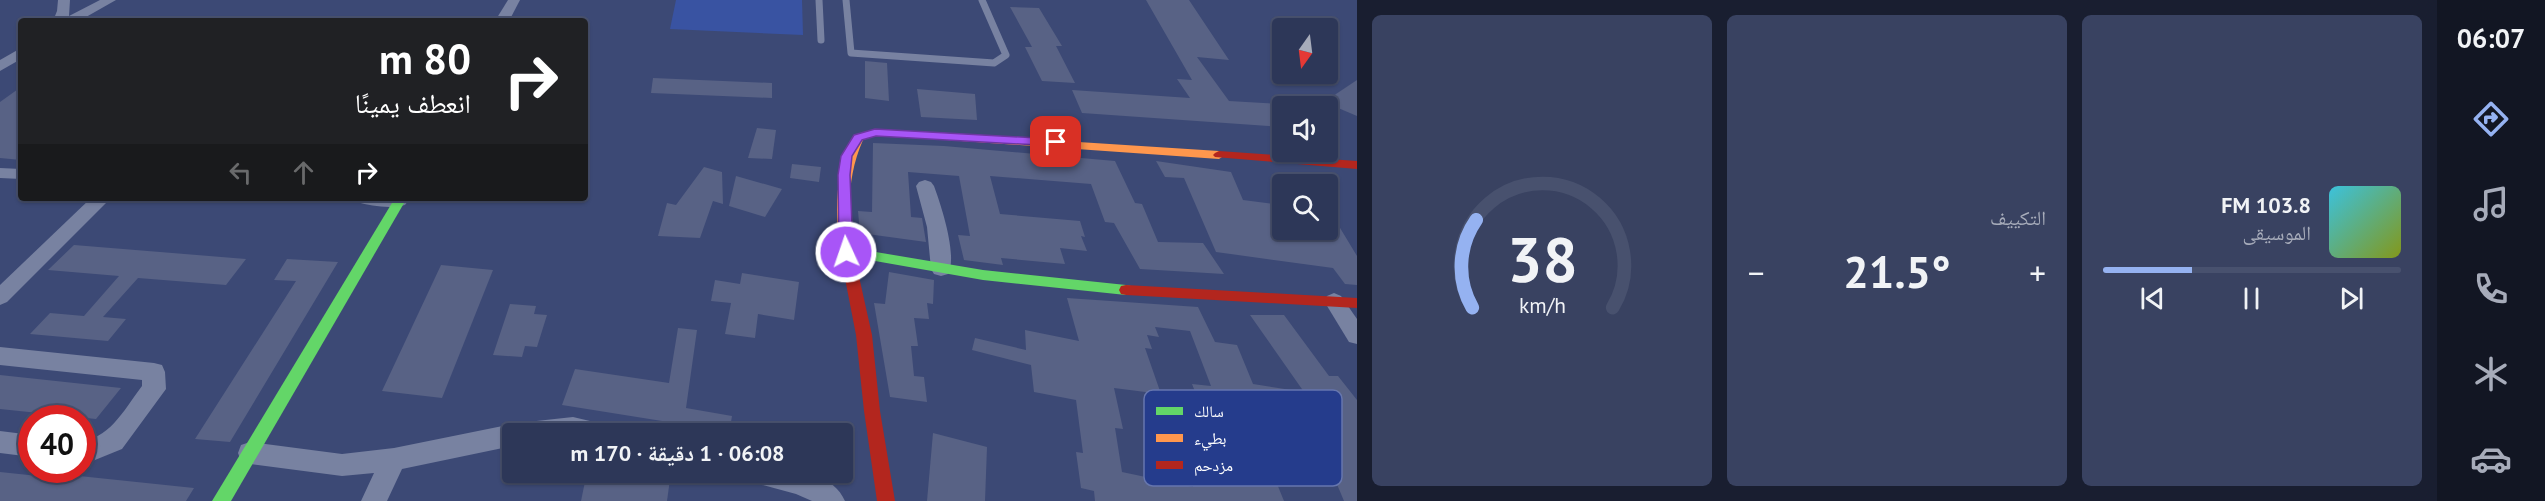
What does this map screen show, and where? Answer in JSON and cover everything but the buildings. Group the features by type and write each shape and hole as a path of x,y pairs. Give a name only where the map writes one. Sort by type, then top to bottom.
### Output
{"street":[{"path":"61,18 64,0"},
{"path":"504,18 514,0"},
{"path":"75,18 108,1"},
{"path":"0,67 18,54"},
{"path":"886,501 862,325 846,252 843,199 846,156 858,138 875,132 1054,142 1357,165"},
{"path":"0,173 18,174"},
{"path":"925,186 940,234 941,269"},
{"path":"0,297 99,201"},
{"path":"221,501 399,201"},
{"path":"846,252 941,269 1122,290 1357,303"},
{"path":"1334,301 1357,336"},
{"path":"0,356 154,372 153,389 113,441 96,448"},
{"path":"250,453 342,465 394,459 502,437"},
{"path":"0,442 18,444"},
{"path":"374,501 394,459"},
{"path":"792,483 814,489 832,501"}],"lane":[{"path":"819,0 821,40"},
{"path":"846,0 851,53 994,63 1006,55 982,0"}],"shaded area":[{"path":"676,0 802,0 803,35 670,29"}],"traffic: fast":[{"path":"221,501 399,201"},
{"path":"846,252 983,275 1126,290"}],"traffic: slow":[{"path":"849,263 843,215 847,168 858,138 875,132 1219,155"}],"traffic: jam":[{"path":"1219,155 1357,165"},
{"path":"849,263 864,335 872,411 886,501"},
{"path":"1126,290 1357,303"}],"route":[{"path":"846,252 844,175 846,156 858,138 875,132 1056,142"}]}
